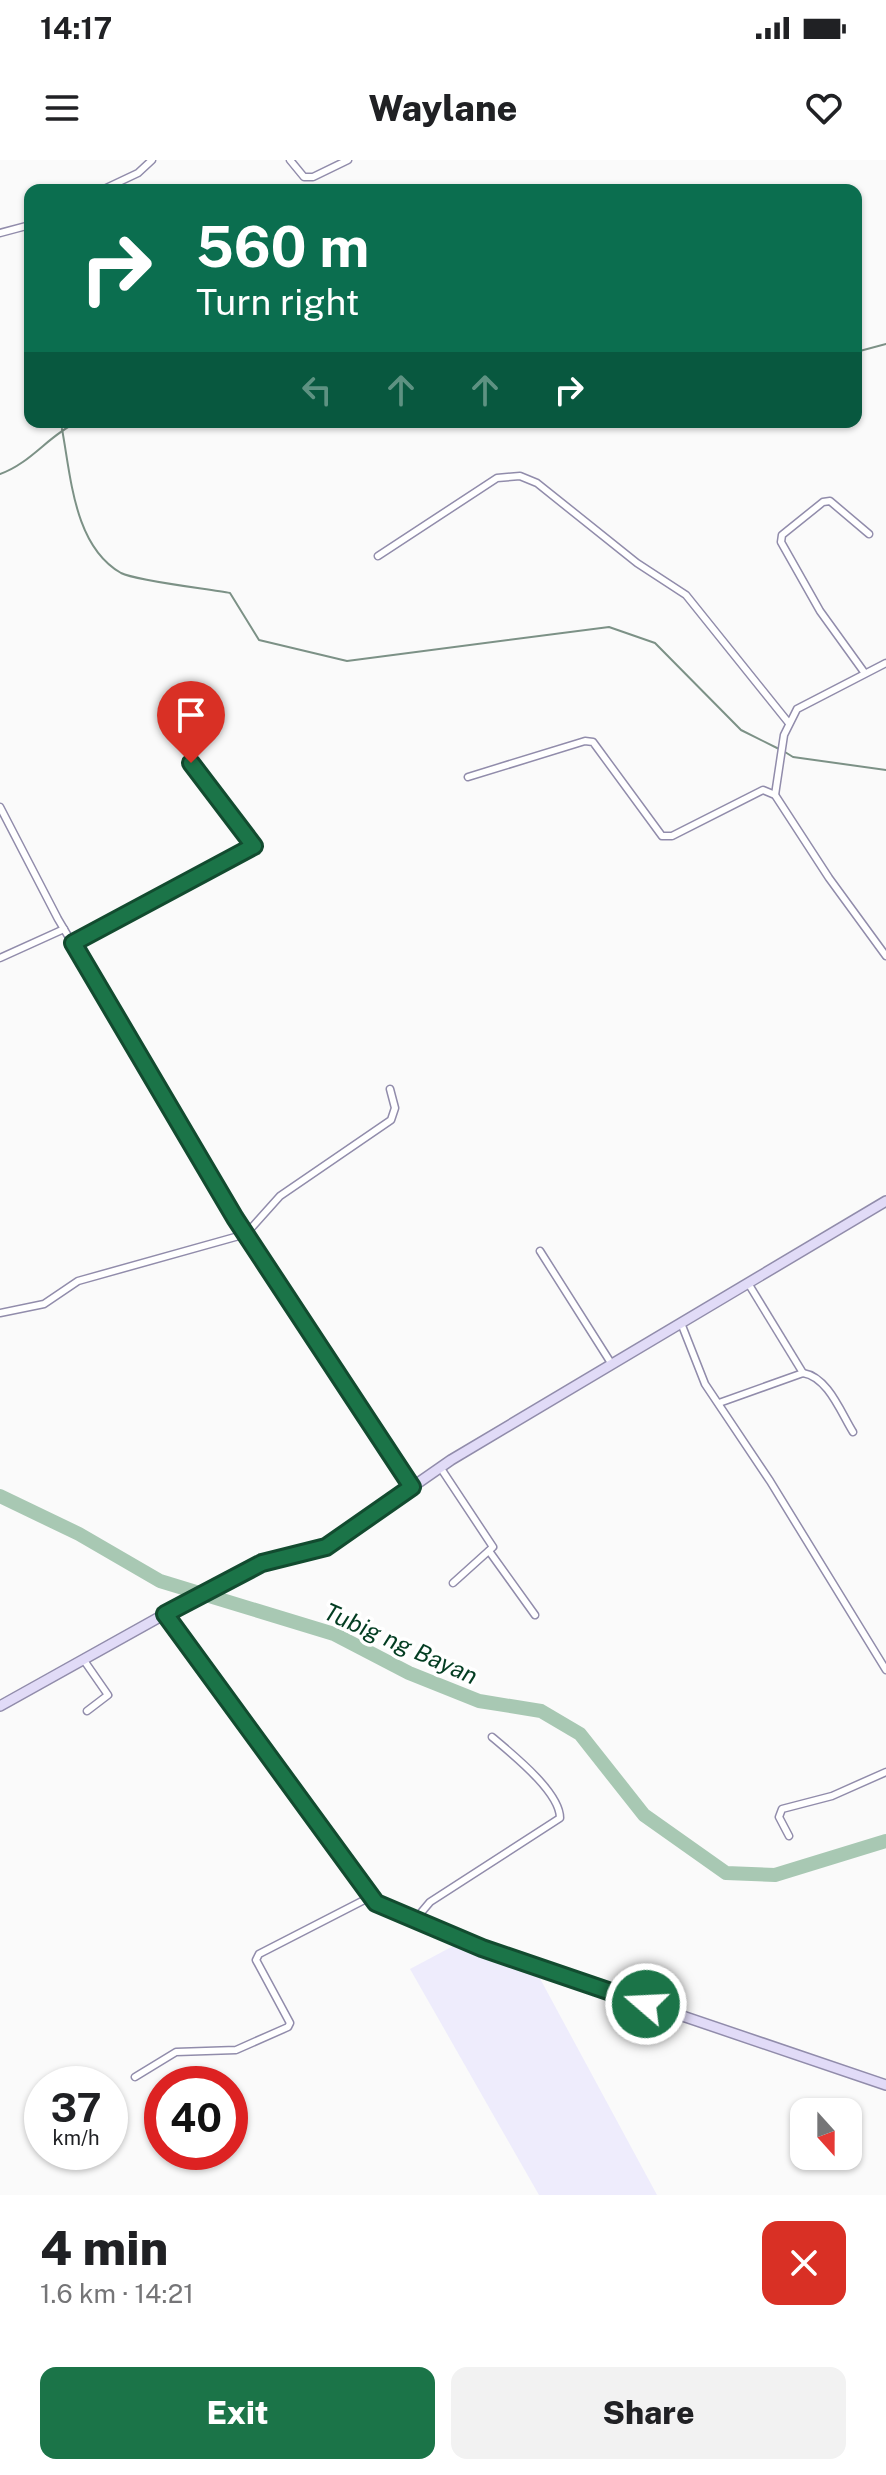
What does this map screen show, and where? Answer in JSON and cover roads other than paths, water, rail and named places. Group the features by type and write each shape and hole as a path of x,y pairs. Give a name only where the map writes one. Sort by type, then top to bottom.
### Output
{"main road":[{"path":"0,1706 262,1563 326,1547 440,1467 886,1201"},
{"path":"165,1614 253,1729 370,1897 384,1908 482,1948 886,2085"}],"street":[{"path":"115,184 138,173 152,160"},
{"path":"290,160 304,177 313,177 348,160"},
{"path":"0,233 24,227"},
{"path":"378,556 497,478 520,476 537,483 637,563 686,595 788,722"},
{"path":"864,672 820,611 781,542 782,535 823,502 830,501 869,534"},
{"path":"775,795 784,735 797,709 886,663"},
{"path":"468,777 510,767 585,741 593,742 662,836 672,836 763,790 775,795 829,878 886,956"},
{"path":"73,943 254,846 191,763"},
{"path":"0,807 64,929 246,1234 412,1487"},
{"path":"0,958 64,929"},
{"path":"0,1313 44,1304 78,1281 246,1234 280,1196 391,1120 395,1108 390,1089"},
{"path":"540,1251 611,1363"},
{"path":"748,1283 803,1373"},
{"path":"681,1321 705,1384 886,1670"},
{"path":"719,1403 803,1373 811,1374 824,1385 853,1432"},
{"path":"440,1467 492,1542 489,1551 453,1583"},
{"path":"489,1551 535,1615"},
{"path":"83,1659 108,1695 87,1711"},
{"path":"414,1921 430,1902 560,1818 560,1808 530,1771 492,1737"},
{"path":"789,1836 779,1817 782,1809 832,1796 886,1772"},
{"path":"135,2077 176,2052 236,2050 288,2027 290,2023 256,1960 259,1954 370,1897"}],"waterway":[{"path":"862,350 886,344"},
{"path":"0,474 21,463 67,428"},
{"path":"62,429 77,509 93,546 105,561 129,576 230,593 259,640 347,661 609,627 655,643 741,730 779,749"},
{"path":"785,752 793,757 886,770"},
{"name":"Tubig ng Bayan","path":"0,1496 79,1534 160,1581 334,1634 409,1673 479,1701 541,1711 580,1734 644,1815 726,1873 775,1875 886,1841"}]}
